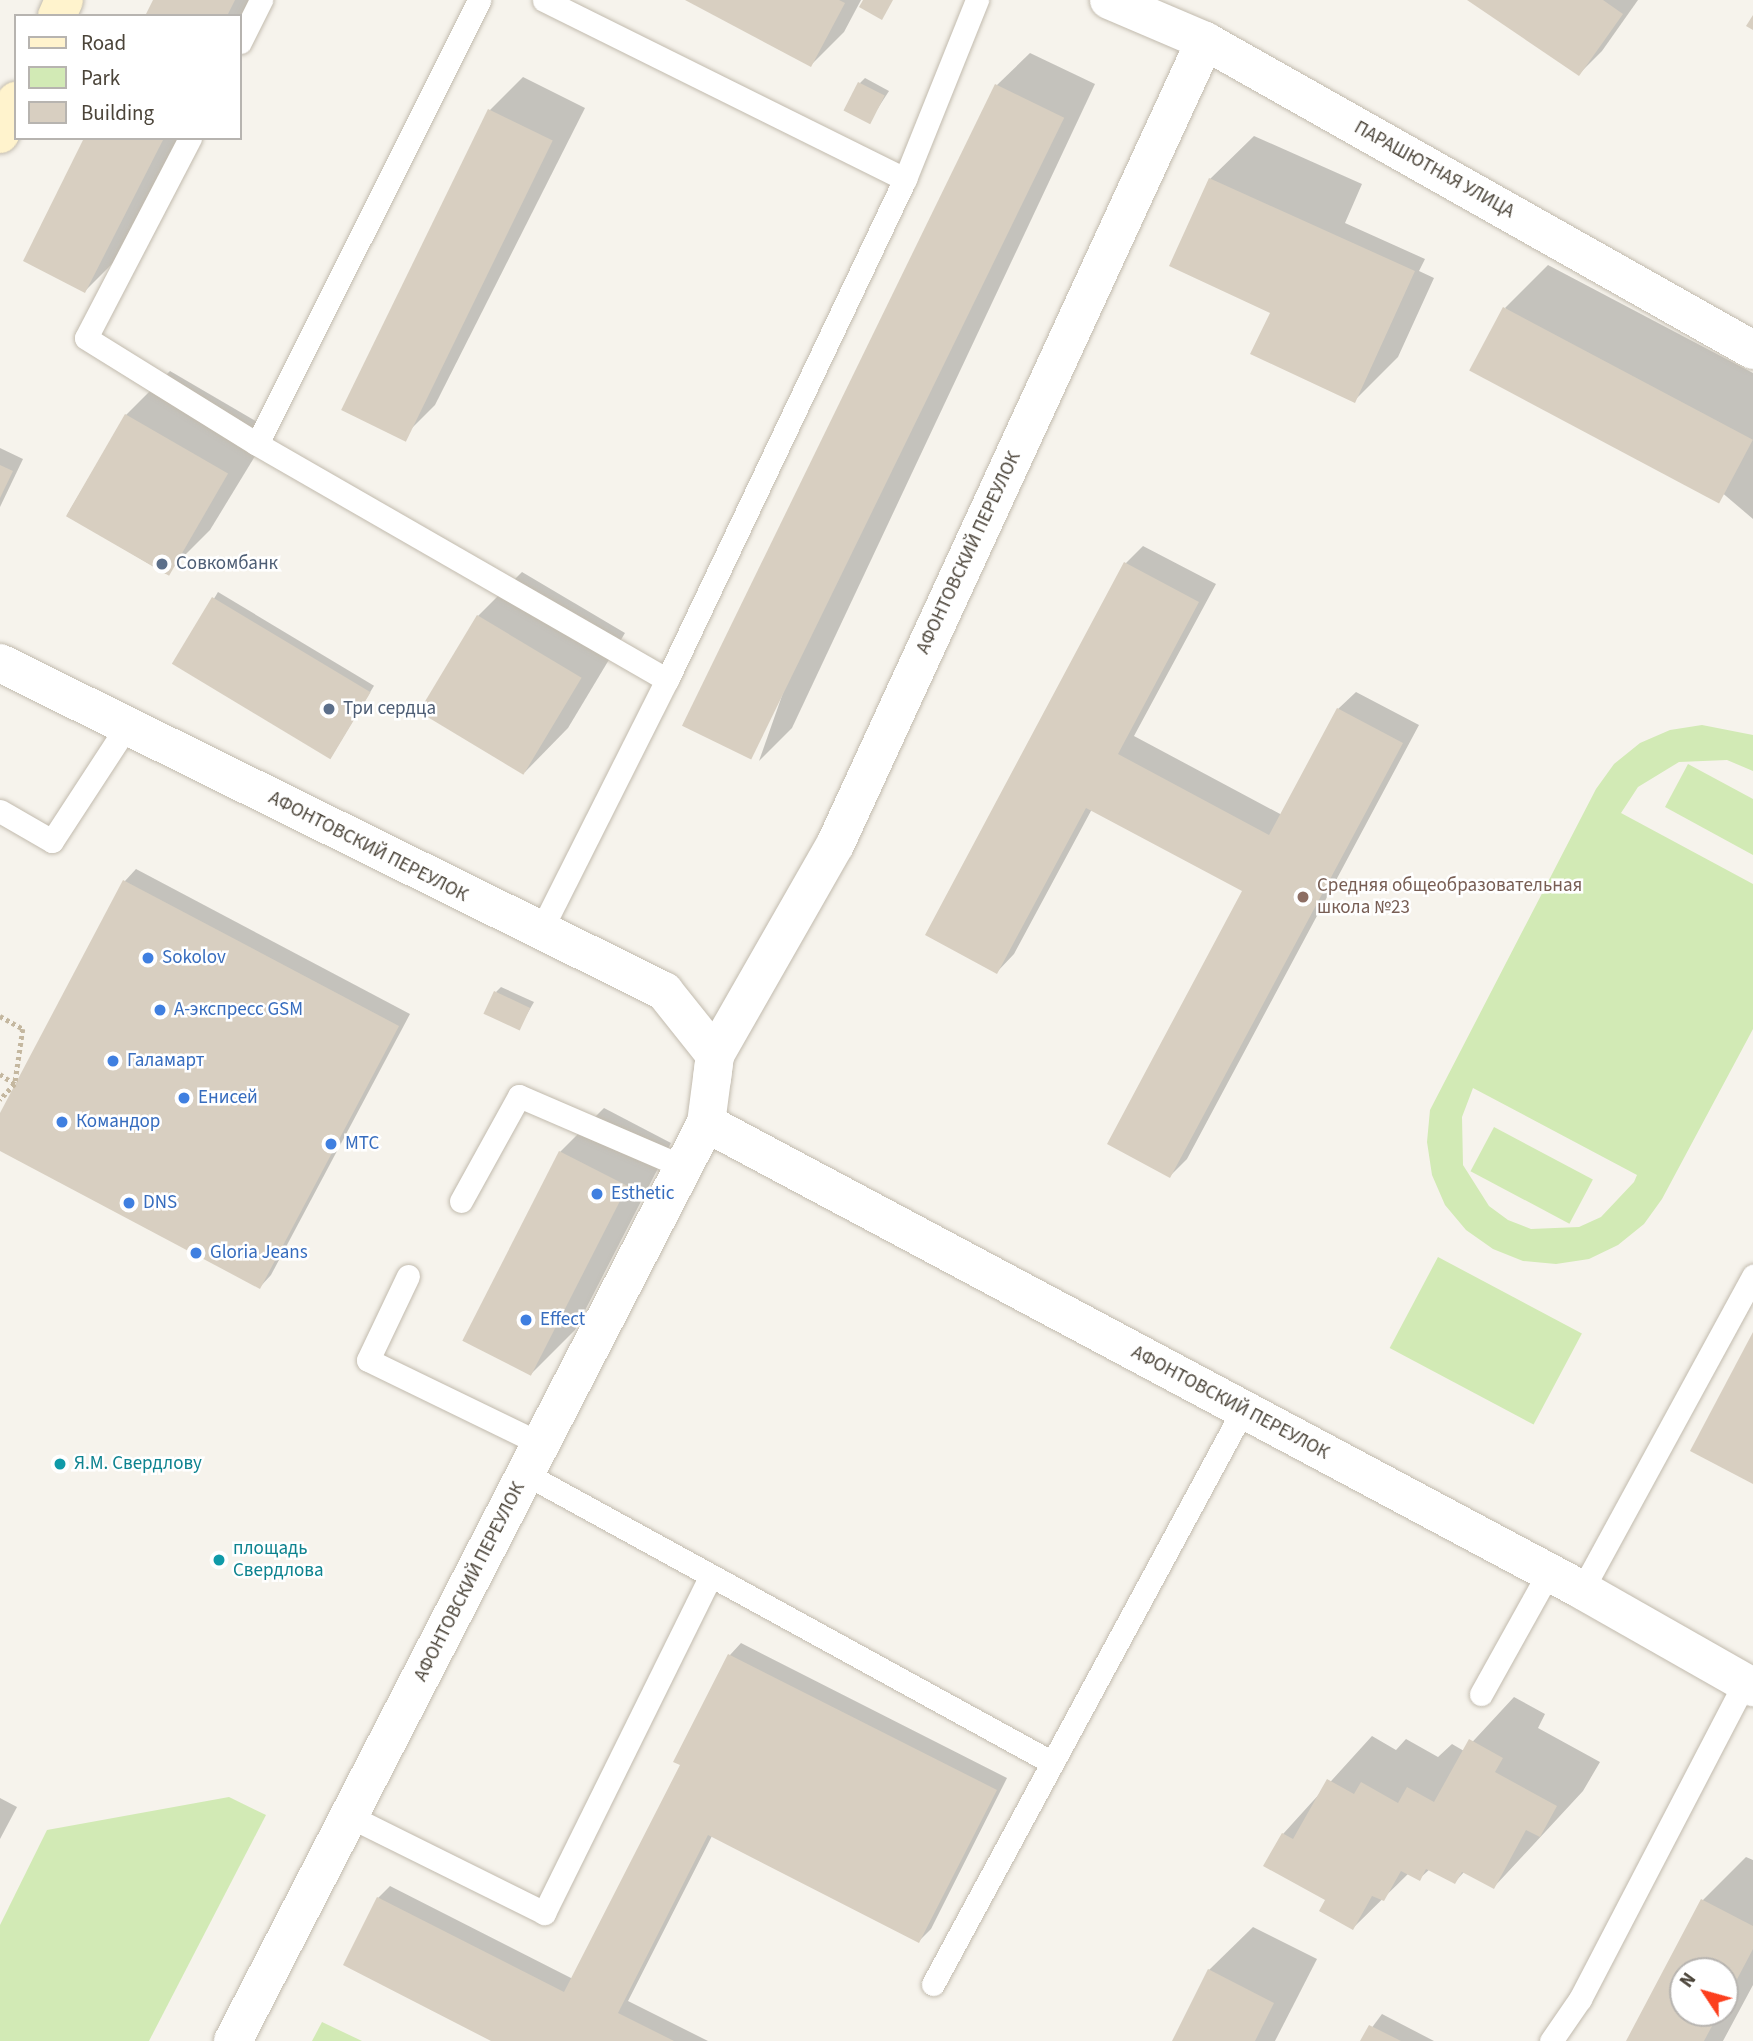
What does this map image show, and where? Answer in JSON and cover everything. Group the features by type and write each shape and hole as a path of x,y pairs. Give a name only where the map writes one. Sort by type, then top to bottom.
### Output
{"main road":[{"path":"0,134 14,105"}],"street":[{"name":"ПАРАШЮТНАЯ УЛИЦА","path":"1109,0 1205,41 1753,350"},
{"name":"АФОНТОВСКИЙ ПЕРЕУЛОК","path":"233,2041 706,1123 715,1055 835,845 1205,41"},
{"name":"АФОНТОВСКИЙ ПЕРЕУЛОК","path":"0,663 664,992 715,1055"},
{"name":"АФОНТОВСКИЙ ПЕРЕУЛОК","path":"706,1123 1549,1572 1749,1685"}],"lane":[{"path":"242,38 261,0"},
{"path":"257,444 480,0"},
{"path":"544,0 905,178"},
{"path":"540,932 667,680 905,178 977,0"},
{"path":"189,140 86,338 257,444 667,680"},
{"path":"0,811 52,841 127,726"},
{"path":"461,1202 519,1096 684,1167"},
{"path":"408,1276 368,1360 533,1459 710,1577 1051,1762"},
{"path":"1582,1590 1753,1276"},
{"path":"933,1984 1243,1410"},
{"path":"1481,1694 1549,1572"},
{"path":"349,1816 544,1913 710,1577"},
{"path":"1552,2041 1580,1999 1749,1685"}],"path":[{"path":"0,1016 23,1029 15,1084 0,1100"},
{"path":"0,1074 15,1084"}],"green space":[{"path":"1702,725 1753,735 1753,771 1727,760 1679,762 1638,787 1621,813 1753,884 1753,1029 1662,1199 1644,1224 1618,1245 1589,1259 1556,1264 1523,1261 1493,1249 1466,1230 1445,1205 1432,1175 1427,1142 1430,1110 1596,789 1614,764 1640,743 1670,730","holes":["1473,1088 1637,1175 1634,1182 1601,1217 1579,1227 1531,1229 1508,1220 1489,1206 1463,1165 1462,1117"]},
{"path":"1688,764 1753,799 1753,855 1665,807"},
{"path":"1494,1127 1593,1180 1569,1224 1471,1171"},
{"path":"1438,1257 1582,1334 1534,1424 1390,1348"},
{"path":"229,1797 266,1815 149,2041 0,2041 0,1925 47,1830"},
{"path":"322,2022 362,2041 312,2041"}],"building":[{"path":"153,0 235,0 228,14 146,14"},
{"path":"685,0 839,0 845,3 811,67"},
{"path":"863,0 893,0 882,20 859,7"},
{"path":"1467,0 1603,0 1623,14 1579,76"},
{"path":"1753,15 1753,30 1746,26"},
{"path":"858,82 885,96 870,124 843,111"},
{"path":"995,84 1064,118 751,759 682,726"},
{"path":"488,109 553,141 406,442 341,410"},
{"path":"83,140 163,140 85,293 23,261"},
{"path":"1209,178 1415,271 1355,403 1250,354 1270,313 1169,266"},
{"path":"1503,307 1753,440 1719,503 1469,371"},
{"path":"125,414 228,474 169,576 66,516"},
{"path":"0,465 13,471 0,498"},
{"path":"1124,562 1199,602 1118,754 1269,835 1337,708 1403,743 1170,1178 1107,1144 1242,891 1086,808 997,974 925,935"},
{"path":"212,597 371,692 330,759 172,664"},
{"path":"477,615 582,678 523,775 419,712"},
{"name":"Енисей","path":"123,880 399,1026 260,1289 0,1151 0,1113"},
{"path":"494,991 530,1008 520,1031 483,1014"},
{"path":"559,1151 628,1186 531,1376 462,1341"},
{"path":"1753,1332 1753,1484 1690,1451"},
{"path":"728,1654 997,1790 919,1943 708,1835 618,2013 674,2041 491,2041 343,1965 377,1897 564,1992 680,1765 673,1762"},
{"path":"1469,1739 1503,1758 1495,1772 1557,1806 1540,1837 1526,1830 1494,1889 1462,1872 1455,1884 1426,1869 1420,1881 1401,1871 1384,1901 1372,1896 1353,1930 1319,1911 1325,1900 1263,1866 1282,1833 1293,1839 1327,1779 1354,1794 1361,1782 1398,1803 1407,1787 1434,1802"},
{"path":"1701,1899 1753,1926 1753,1949 1739,1976 1739,1957 1670,1957"},
{"path":"1669,1960 1669,2027 1712,2027 1704,2041 1626,2041"},
{"path":"1208,1969 1274,2003 1255,2041 1172,2041"},
{"path":"1369,2025 1401,2041 1360,2041"}],"place":[{"name":"Совкомбанк","path":"162,564"},
{"name":"Три сердца","path":"329,709"},
{"name":"Средняя общеобразовательная школа №23","path":"1303,897"},
{"name":"Sokolov","path":"148,958"},
{"name":"А-экспресс GSM","path":"160,1010"},
{"name":"Галамарт","path":"113,1061"},
{"name":"Енисей","path":"184,1098"},
{"name":"Командор","path":"62,1122"},
{"name":"МТС","path":"331,1144"},
{"name":"Esthetic","path":"597,1194"},
{"name":"DNS","path":"129,1203"},
{"name":"Gloria Jeans","path":"196,1253"},
{"name":"Effect","path":"526,1320"},
{"name":"Я.М. Свердлову","path":"60,1464"},
{"name":"площадь Свердлова","path":"219,1560"}]}
